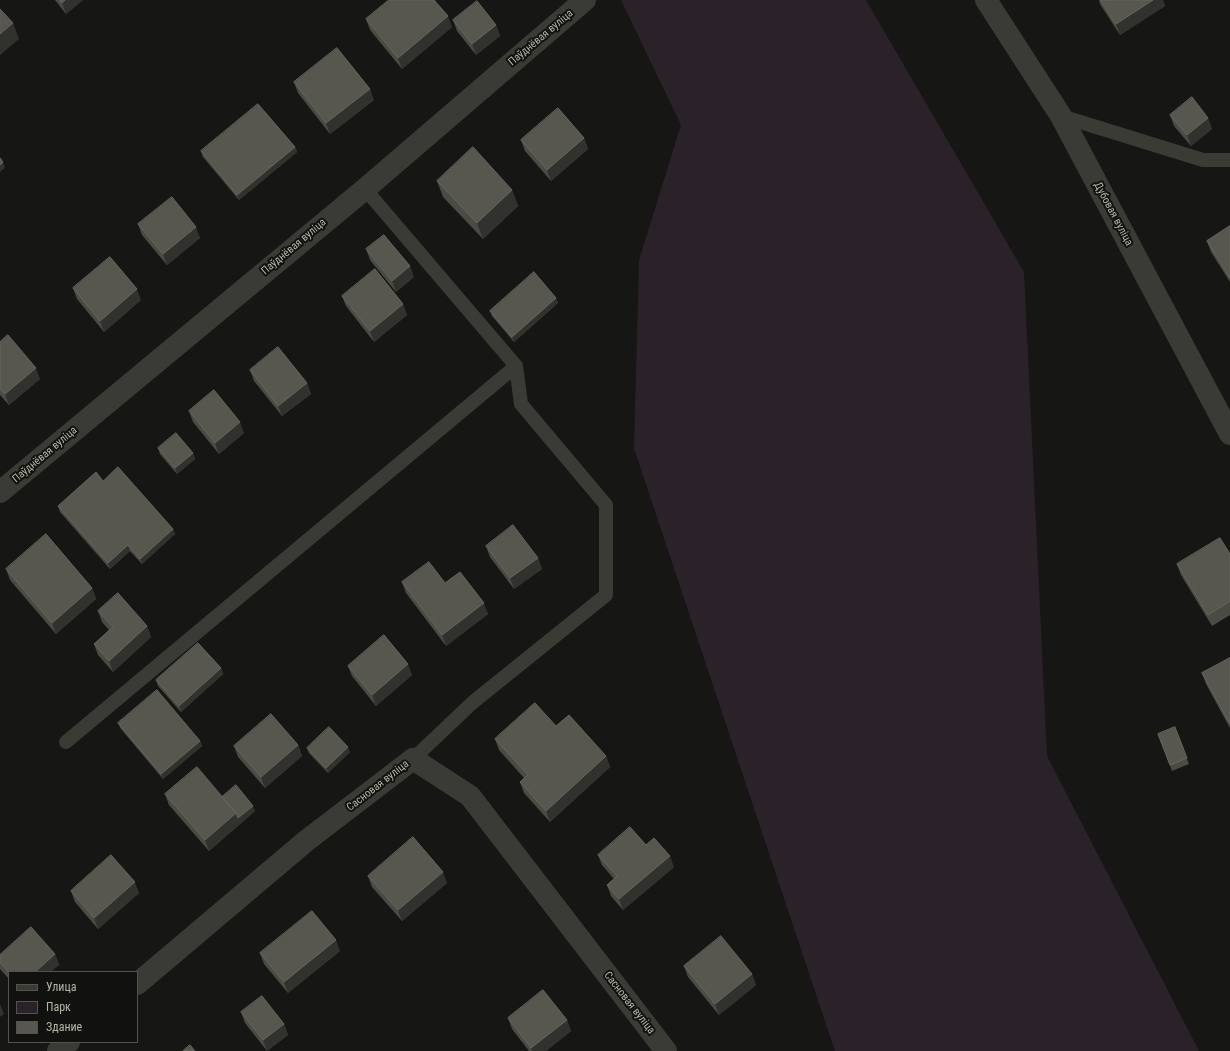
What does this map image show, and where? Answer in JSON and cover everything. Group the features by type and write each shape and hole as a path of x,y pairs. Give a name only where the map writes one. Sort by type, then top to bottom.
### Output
{"street":[{"name":"Паўднёвая вуліца","path":"0,492 364,189 586,0"},
{"name":"Дубовая вуліца","path":"986,0 1061,116 1230,434"},
{"name":"Сасновая вуліца","path":"138,983 306,841 413,759 470,796 666,1051"},
{"path":"58,1051 68,1043"}],"lane":[{"path":"1061,116 1203,160 1230,160"},
{"path":"364,189 516,366 521,404 606,505 606,595 472,703 413,759"},
{"path":"66,742 516,366"}],"green space":[{"path":"621,0 866,0 1024,272 1047,756 1199,1051 835,1051 634,448 639,260 681,125"}],"building":[{"path":"389,0 434,0 448,16 398,58 366,19"},
{"path":"1101,0 1153,0 1116,24"},
{"path":"477,1 496,25 472,44 453,20"},
{"path":"0,9 13,23 0,34"},
{"path":"337,48 370,89 326,123 294,82"},
{"path":"1192,97 1208,118 1187,135 1170,115"},
{"path":"258,104 295,147 237,195 201,151"},
{"path":"558,108 584,138 547,170 521,140"},
{"path":"473,147 512,190 477,223 437,181"},
{"path":"0,158 3,162 0,165"},
{"path":"172,197 196,227 163,254 138,224"},
{"path":"1230,226 1230,278 1207,241"},
{"path":"384,235 410,266 392,281 366,249"},
{"path":"110,257 137,289 100,321 73,288"},
{"path":"375,269 403,304 370,331 342,296"},
{"path":"534,272 556,298 512,337 490,311"},
{"path":"8,335 36,368 5,394 0,389 0,342"},
{"path":"278,347 307,383 278,406 250,370"},
{"path":"214,390 240,422 215,443 189,411"},
{"path":"176,433 193,453 175,468 158,448"},
{"path":"118,467 173,529 140,559 128,545 108,563 58,506 96,472 103,481"},
{"path":"513,525 538,558 510,578 486,546"},
{"path":"46,534 92,588 52,623 6,569"},
{"path":"1220,538 1230,554 1230,601 1208,615 1177,564"},
{"path":"429,562 445,583 460,572 484,603 442,635 402,582"},
{"path":"118,593 147,626 109,661 94,644 113,627 98,611"},
{"path":"384,635 408,664 372,695 348,666"},
{"path":"198,643 221,668 179,706 156,680"},
{"path":"1230,658 1230,724 1202,673"},
{"path":"157,690 200,741 161,774 118,723"},
{"path":"535,703 556,726 569,715 606,756 546,811 520,782 528,775 495,739"},
{"path":"271,714 298,745 261,777 234,746"},
{"path":"329,727 348,747 326,768 307,748"},
{"path":"1175,727 1187,758 1170,765 1158,734"},
{"path":"197,767 236,813 205,840 165,794"},
{"path":"236,785 253,806 238,818 236,813 222,797"},
{"path":"630,827 646,845 654,838 670,856 619,899 607,885 617,876 598,855"},
{"path":"413,837 443,872 398,910 368,876"},
{"path":"111,855 135,882 94,918 71,891"},
{"path":"312,911 336,940 284,982 260,953"},
{"path":"31,927 55,954 36,971 8,972 0,962 0,955"},
{"path":"721,936 752,974 715,1004 684,966"},
{"path":"543,990 567,1020 531,1048 508,1018"},
{"path":"262,996 284,1024 263,1040 241,1012"},
{"path":"190,1045 195,1051 183,1051"}]}
